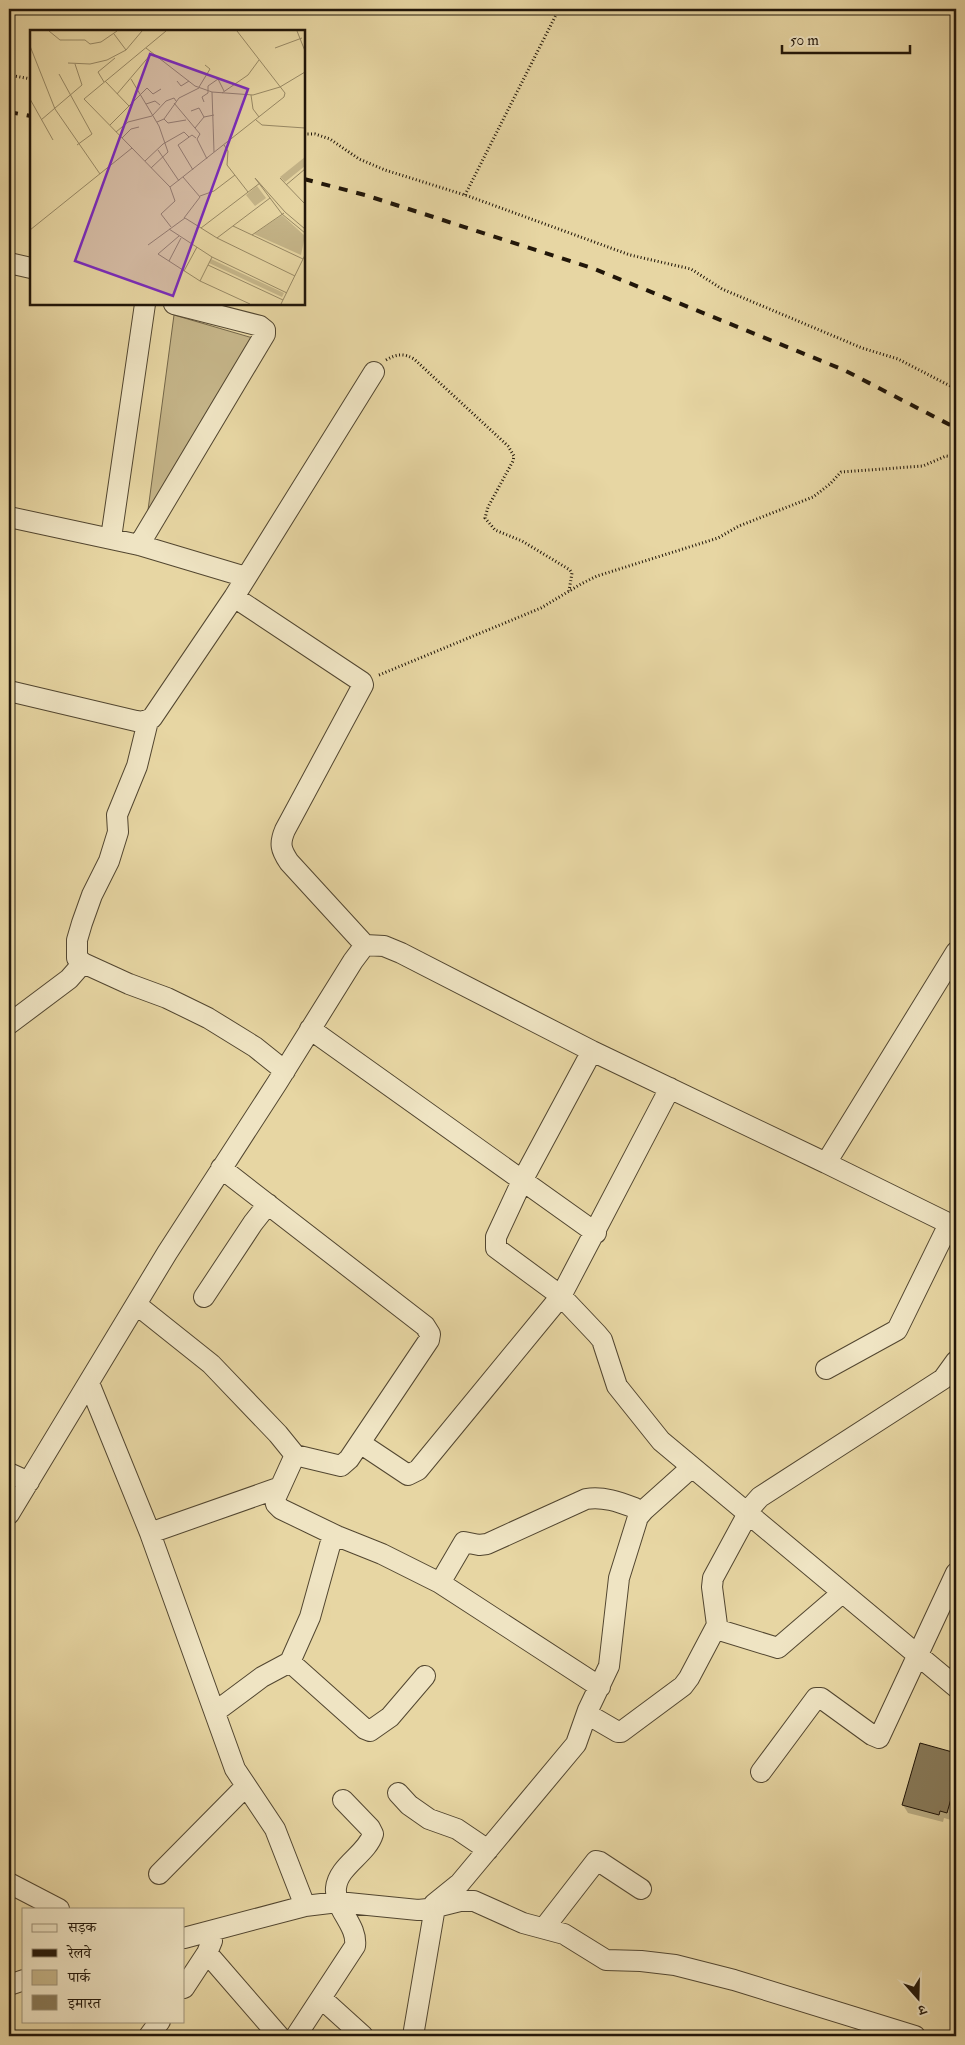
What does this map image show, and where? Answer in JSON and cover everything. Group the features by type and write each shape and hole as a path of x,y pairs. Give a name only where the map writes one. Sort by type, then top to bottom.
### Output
{"street":[{"path":"9,263 30,268"},
{"path":"111,538 145,305"},
{"path":"139,545 265,334 265,330 260,326 178,305"},
{"path":"285,1071 255,1047 208,1018 174,1001 130,984 78,960 76,955 77,940 92,894 109,861 118,832 117,815 137,766 148,721 156,713 234,597 374,372"},
{"path":"9,517 139,545 246,577"},
{"path":"234,597 362,682 362,690 285,830 280,844 289,862 365,945 384,946 401,953 592,1051 953,1225 897,1330 826,1369"},
{"path":"9,691 136,721 148,721"},
{"path":"9,1514 167,1253 365,945"},
{"path":"826,1163 956,952"},
{"path":"9,1024 69,979 83,963"},
{"path":"310,1029 596,1233"},
{"path":"592,1051 522,1181 496,1238 496,1248 561,1296 602,1340 620,1390 661,1441 956,1687"},
{"path":"360,1443 408,1475 415,1473 561,1296 596,1233 670,1088"},
{"path":"137,1305 211,1364 278,1434 295,1455 342,1466 349,1460 429,1340 429,1331 222,1168"},
{"path":"204,1297 268,1204"},
{"path":"587,1714 618,1732 624,1731 683,1686 693,1672 716,1630 718,1619 712,1587 713,1578 746,1513 760,1497 944,1379 956,1361"},
{"path":"89,1383 150,1533 235,1769 275,1829 305,1906"},
{"path":"295,1455 278,1488 275,1502 280,1509 440,1582 600,1687"},
{"path":"413,2036 431,1908 460,1883 575,1746 611,1657 613,1620 619,1578 639,1516 692,1467"},
{"path":"9,1472 29,1482"},
{"path":"150,1533 278,1488"},
{"path":"440,1582 464,1542 479,1545 487,1544 586,1499 616,1501 635,1508 639,1516"},
{"path":"215,1712 262,1677 290,1662 310,1616 330,1545 337,1536"},
{"path":"761,1772 816,1698 821,1698 872,1735 879,1738 956,1573"},
{"path":"716,1630 778,1648 842,1593"},
{"path":"290,1662 365,1729 370,1731 395,1712 425,1676"},
{"path":"159,1874 246,1786"},
{"path":"398,1793 409,1805 429,1819 457,1829 488,1850"},
{"path":"296,2036 355,1946 354,1934 338,1902 336,1887 339,1877 370,1841 373,1834 370,1828 343,1800"},
{"path":"544,1928 596,1861 641,1889"},
{"path":"9,1883 57,1908"},
{"path":"185,1938 305,1906 338,1902 431,1908 460,1901 474,1901 522,1923 564,1934 606,1960 641,1960 675,1965 734,1980 915,2036"},
{"path":"185,1987 208,1953 216,1930"},
{"path":"208,1953 279,2036"},
{"path":"9,1985 22,1981"},
{"path":"321,1998 363,2036"},
{"path":"149,2036 159,2022"}],"path":[{"path":"465,195 559,9"},
{"path":"9,75 30,79"},
{"path":"305,134 330,139 363,161 465,195 630,255 692,269 722,289 862,348 898,359 956,390"},
{"path":"374,372 387,359 395,355 408,356 421,364 508,446 514,456 513,461 488,507 486,518 495,530 522,542 570,570 572,574 568,591"},
{"path":"363,685 387,671 541,608 597,576 718,538 739,526 812,496 830,484 841,472 923,466 946,456 956,457"}],"green space":[{"path":"174,315 263,341 146,525"}],"building":[{"path":"920,1743 956,1753 956,1781 947,1813 940,1811 939,1815 902,1805"}],"railway":[{"path":"9,112 30,116"},
{"path":"305,179 365,195 592,268 844,370 956,428"}]}
